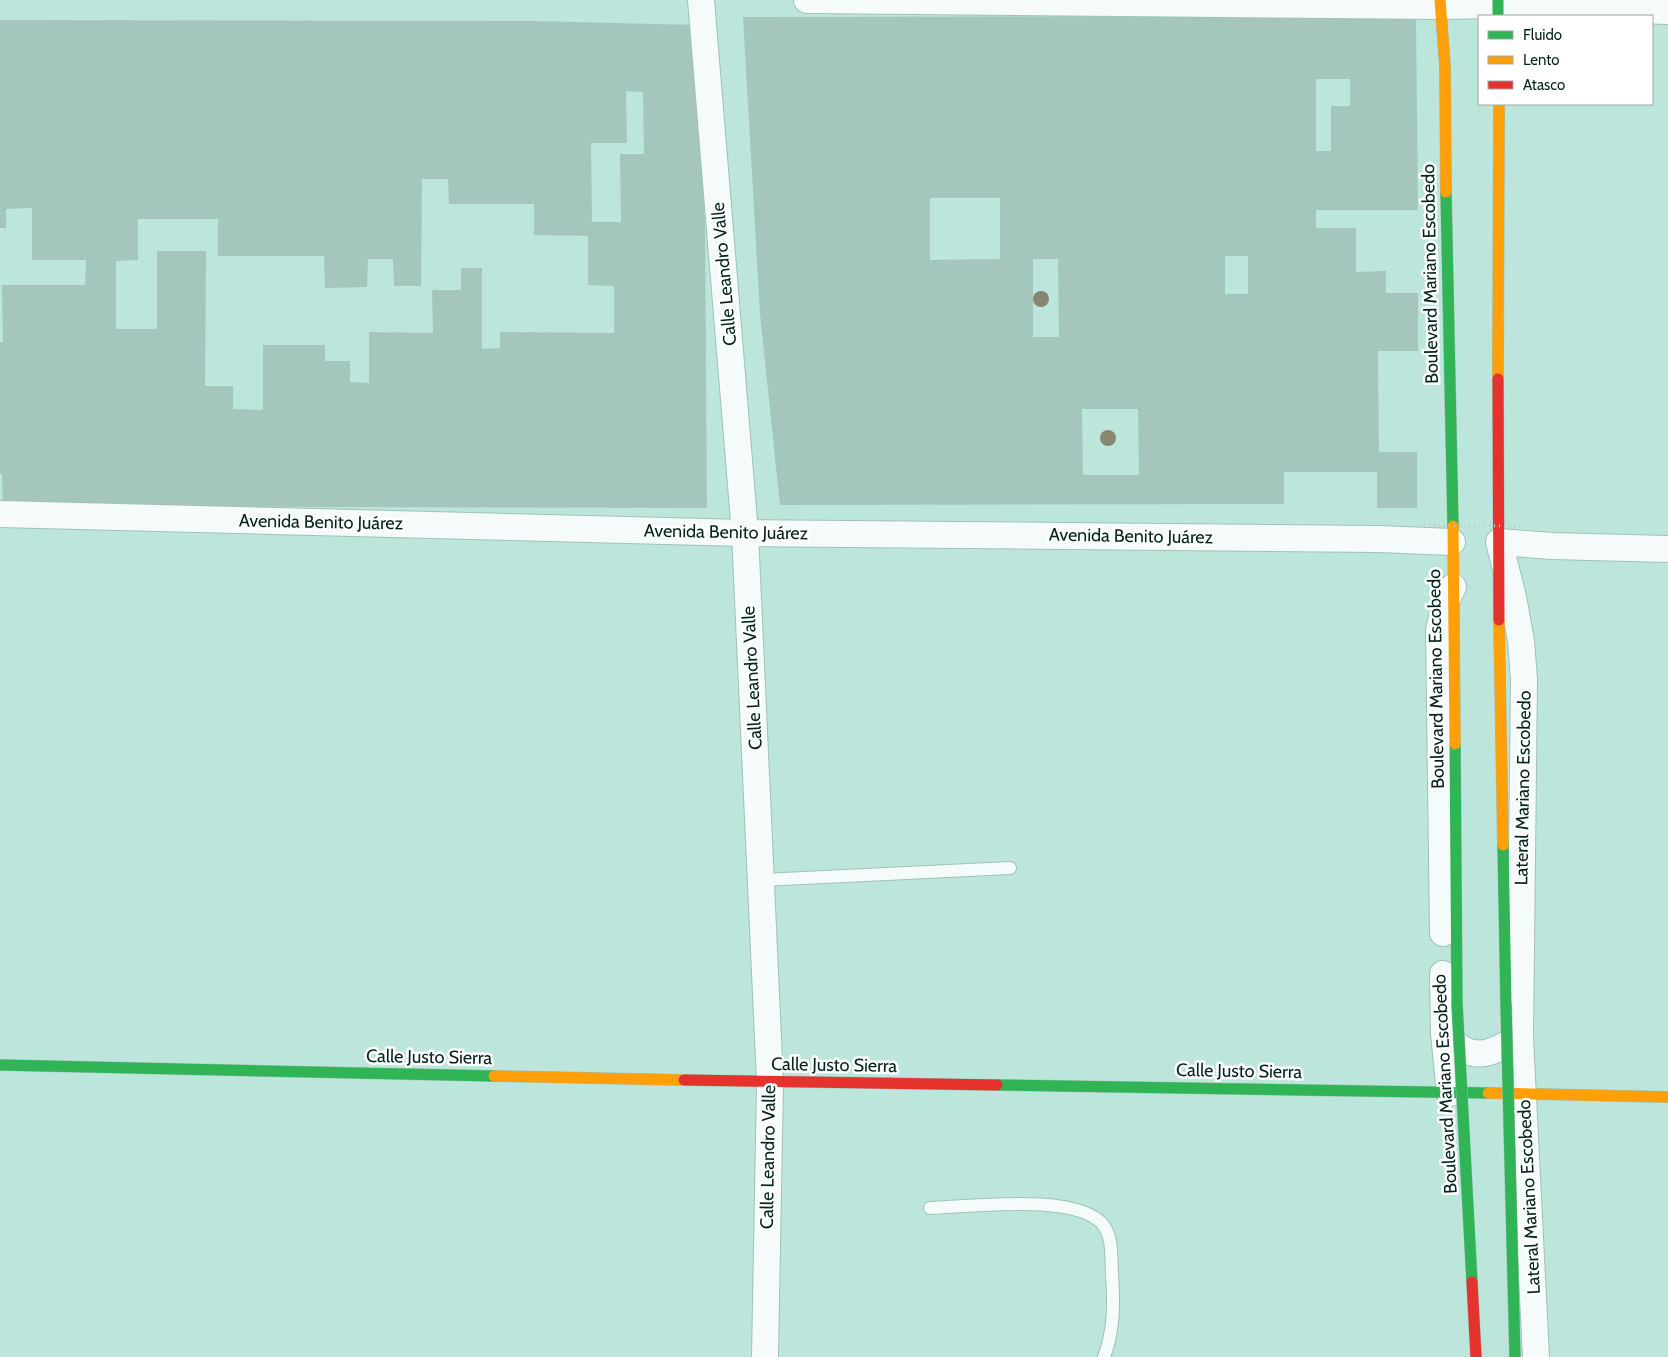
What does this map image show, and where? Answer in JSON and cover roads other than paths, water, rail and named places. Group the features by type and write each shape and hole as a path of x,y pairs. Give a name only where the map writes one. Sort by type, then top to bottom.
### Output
{"main road":[{"name":"Boulevard Mariano Escobedo","path":"1440,3 1445,66 1454,587 1457,1003 1476,1357"},
{"path":"1499,105 1499,542 1506,1004 1515,1357"},
{"name":"Calle Justo Sierra","path":"0,1065 770,1082 1668,1097"}],"street":[{"name":"Calle Leandro Valle","path":"701,0 745,533 770,1082 765,1357"},
{"path":"807,0 1440,3 1498,7 1668,11"},
{"name":"Avenida Benito Juárez","path":"0,514 745,533 1378,539 1452,542"},
{"path":"1499,542 1552,546 1668,549"},
{"name":"Lateral Mariano Escobedo","path":"1499,542 1513,597 1521,641 1524,679 1520,1037 1536,1357"},
{"path":"1454,587 1444,607 1439,630 1444,1034 1450,1092 1462,1357"},
{"path":"1444,1034 1456,1046 1468,1052 1480,1054 1501,1048 1520,1037"}],"lane":[{"path":"761,880 1010,868"},
{"path":"930,1208 1037,1203 1075,1208 1093,1216 1104,1226 1110,1242 1113,1280 1113,1326 1104,1357"}]}
